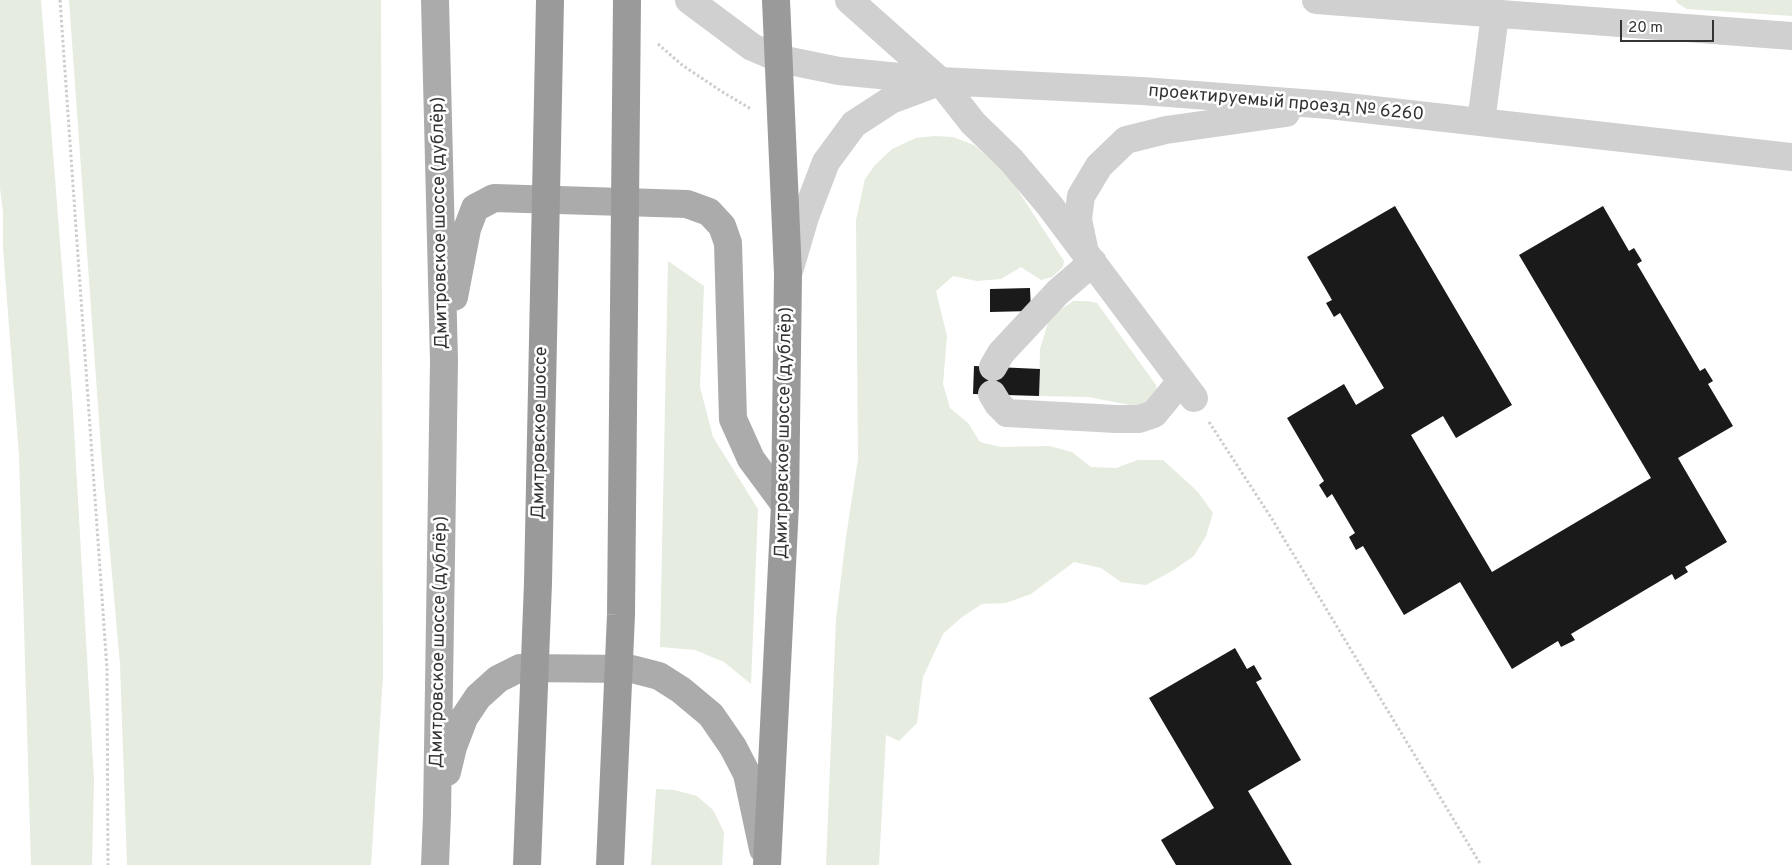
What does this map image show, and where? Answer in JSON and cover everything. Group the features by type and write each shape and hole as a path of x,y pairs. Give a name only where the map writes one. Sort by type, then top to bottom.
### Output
{"highway":[{"name":"Дмитровское шоссе","path":"527,865 538,583 550,0"},
{"path":"610,865 621,615 627,0"},
{"name":"Дмитровское шоссе (дублёр)","path":"767,865 785,505 788,274 776,0"}],"main road":[{"name":"Дмитровское шоссе (дублёр)","path":"435,0 444,360 435,865"},
{"path":"444,360 467,229 475,208 494,198 687,204 710,212 722,226 728,243 733,419 751,459 785,505"},
{"path":"437,815 453,747 464,718 478,697 498,679 520,668 632,669 658,676 681,690 712,715 747,774 767,865"}],"street":[{"name":"проектируемый проезд № 6260","path":"689,0 752,47 780,59 839,71 940,81 1142,92 1329,106 1792,157"},
{"path":"849,0 940,81 973,123 1011,160 1045,199 1089,255 1187,390 1154,414 1139,418 1116,419 1007,413 992,394"},
{"path":"1316,0 1792,36"},
{"path":"1481,122 1495,15"},
{"path":"788,274 805,217 826,162 854,124 891,100 940,81"},
{"path":"1089,255 1078,219 1081,196 1099,166 1126,140 1166,130 1329,106"},
{"path":"993,367 1001,353 1058,292 1089,255"}],"path":[{"path":"60,0 107,669 108,865"},
{"path":"655,42 682,65 721,92 754,111"},
{"path":"1187,390 1272,519 1480,865"}],"shaded area":[{"path":"0,0 41,0 72,395 94,780 92,865 31,865 19,455 0,188"},
{"path":"69,0 381,0 383,675 371,865 127,865 120,664 102,462"},
{"path":"1676,0 1792,0 1792,16 1687,9 1677,3"},
{"path":"934,136 953,137 974,145 996,164 1015,186 1064,261 1063,267 1052,277 1041,280 1021,267 1001,279 977,281 953,276 936,291 947,336 943,384 950,408 968,423 980,442 1001,447 1049,446 1072,452 1091,467 1116,468 1138,460 1163,460 1198,492 1213,513 1206,536 1194,556 1146,585 1121,582 1101,568 1074,562 1031,594 1006,603 982,604 962,617 943,634 923,677 917,723 899,741 886,735 879,865 826,865 836,619 858,459 856,220 865,179 875,165 892,149 916,138"},
{"path":"668,261 704,286 700,387 713,437 758,509 751,684 724,662 695,650 660,647"},
{"path":"1073,301 1097,303 1156,385 1157,391 1147,405 1136,406 1088,397 1039,396 1040,349 1048,323 1059,311"},
{"path":"656,789 674,790 697,796 713,810 724,832 722,865 651,865"}],"building":[{"path":"1395,206 1512,405 1456,438 1443,416 1411,435 1492,572 1651,478 1519,255 1603,206 1629,251 1634,248 1642,261 1637,264 1700,371 1705,368 1713,381 1708,384 1733,426 1678,458 1727,542 1685,567 1688,572 1675,580 1672,574 1571,634 1575,640 1561,647 1558,641 1512,669 1460,582 1404,615 1363,546 1356,550 1349,537 1355,533 1332,494 1327,498 1319,485 1324,481 1287,418 1344,384 1356,405 1384,388 1340,313 1334,317 1326,303 1332,300 1307,257"},
{"path":"1030,288 1031,311 990,312 990,289"},
{"path":"974,366 1040,369 1039,396 973,394"},
{"path":"1235,648 1247,669 1254,665 1262,679 1256,682 1301,760 1248,791 1292,865 1176,865 1161,840 1214,808 1149,698"}]}
